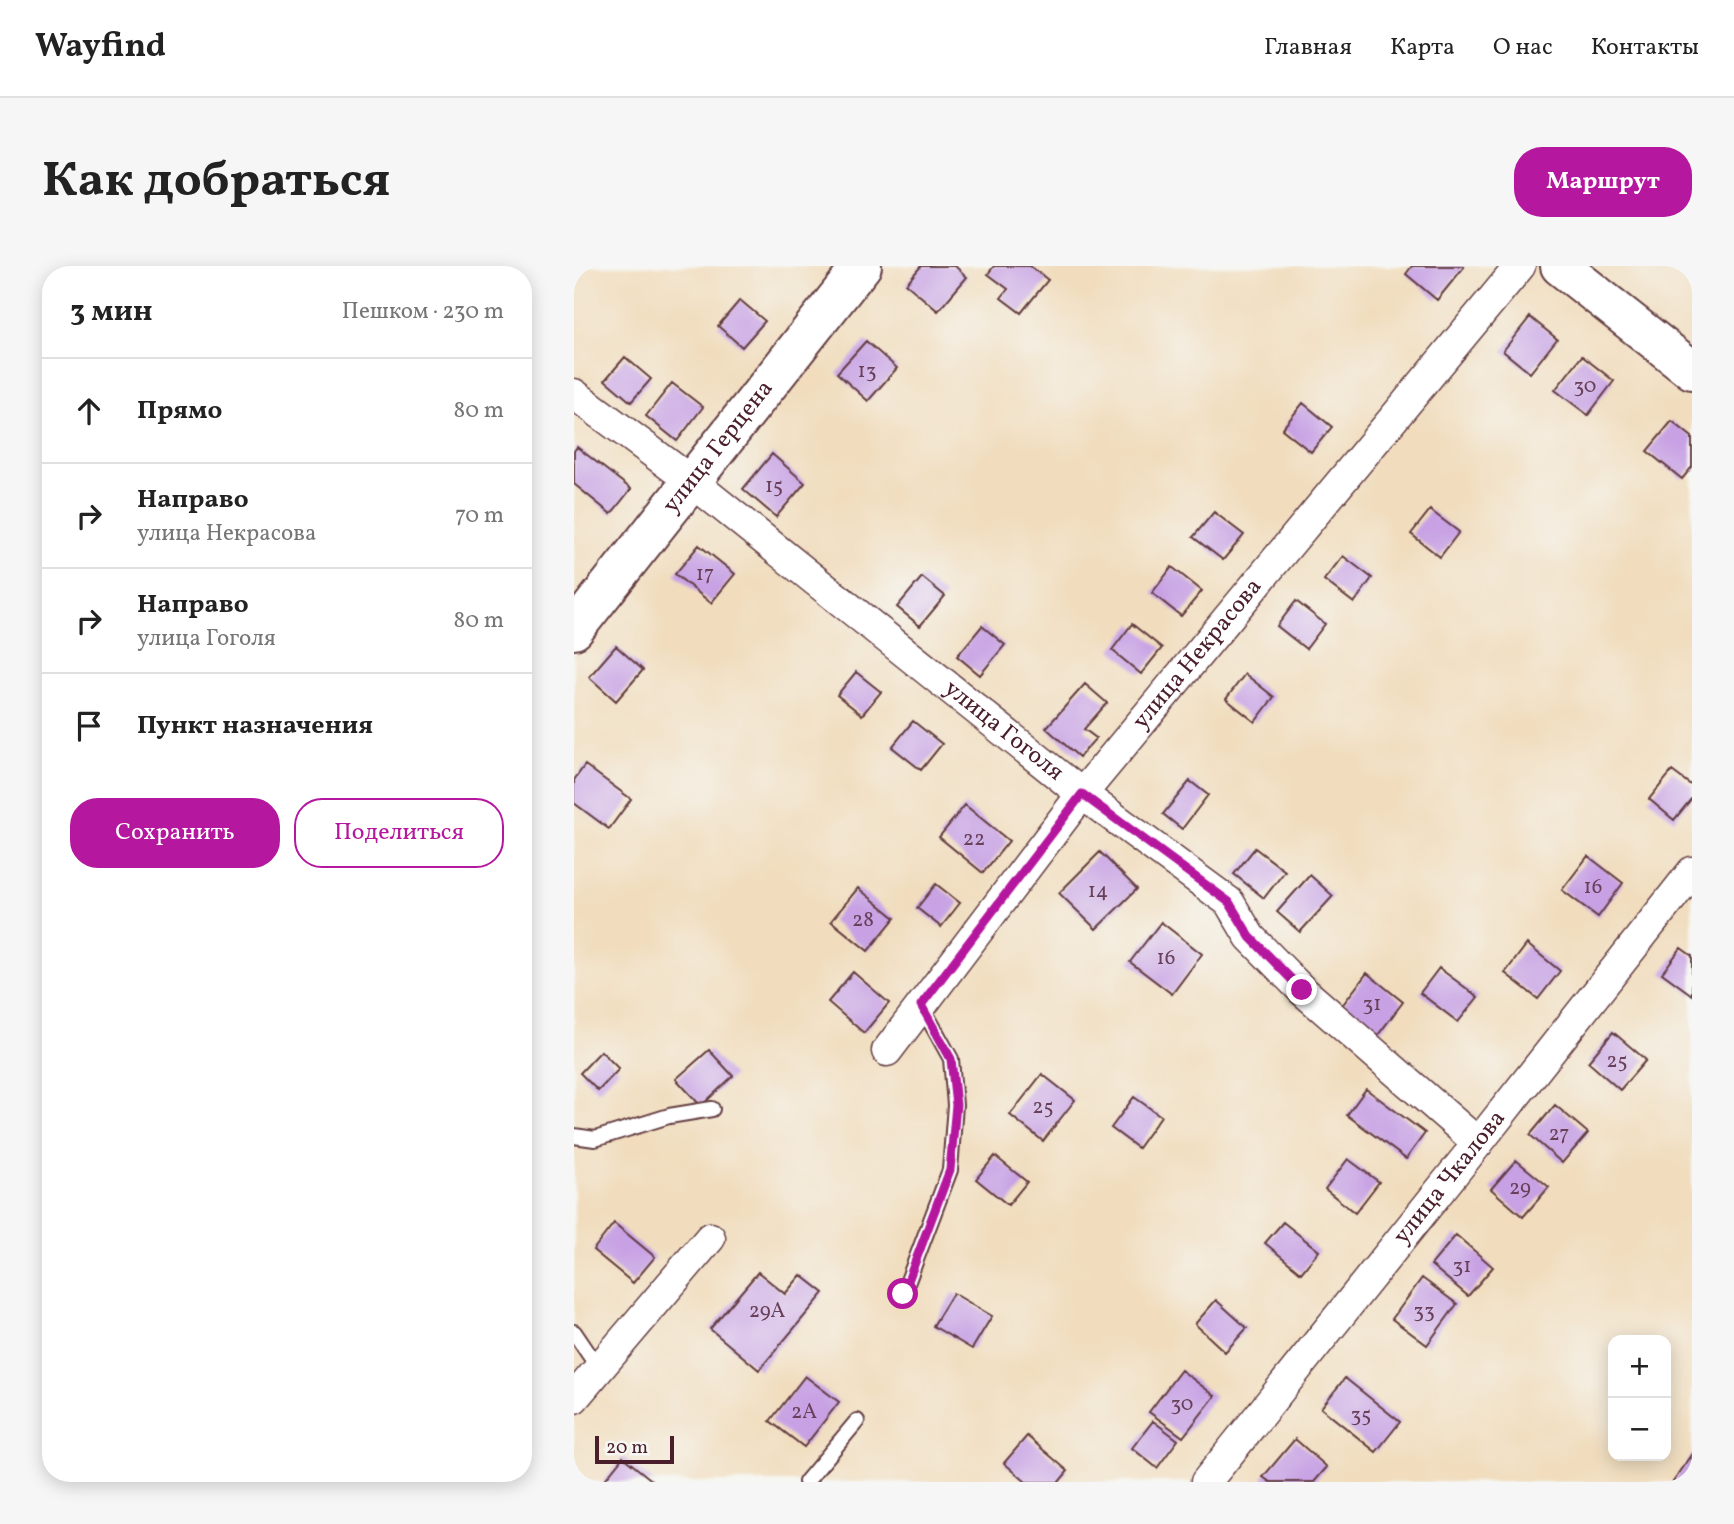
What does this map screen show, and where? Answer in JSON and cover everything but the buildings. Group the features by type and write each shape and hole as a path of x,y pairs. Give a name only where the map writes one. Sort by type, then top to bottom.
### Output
{"main road":[{"name":"улица Герцена","path":"574,630 862,266"},
{"path":"1560,266 1692,370"}],"street":[{"name":"улица Некрасова","path":"887,1051 1082,794 1520,266"},
{"name":"улица Гоголя","path":"574,394 691,481 1082,794 1229,902 1250,937 1302,990 1478,1143"},
{"name":"улица Чкалова","path":"1206,1482 1692,872"},
{"path":"574,1398 710,1238"}],"lane":[{"path":"903,1294 950,1170 956,1105 951,1059 921,1005"},
{"path":"574,1136 595,1139 669,1116 712,1109"},
{"path":"574,1332 599,1368"},
{"path":"806,1482 857,1421"}],"route":[{"path":"903,1294 950,1170 956,1105 951,1059 921,1005 1082,794 1229,902 1250,937 1302,990"}]}
